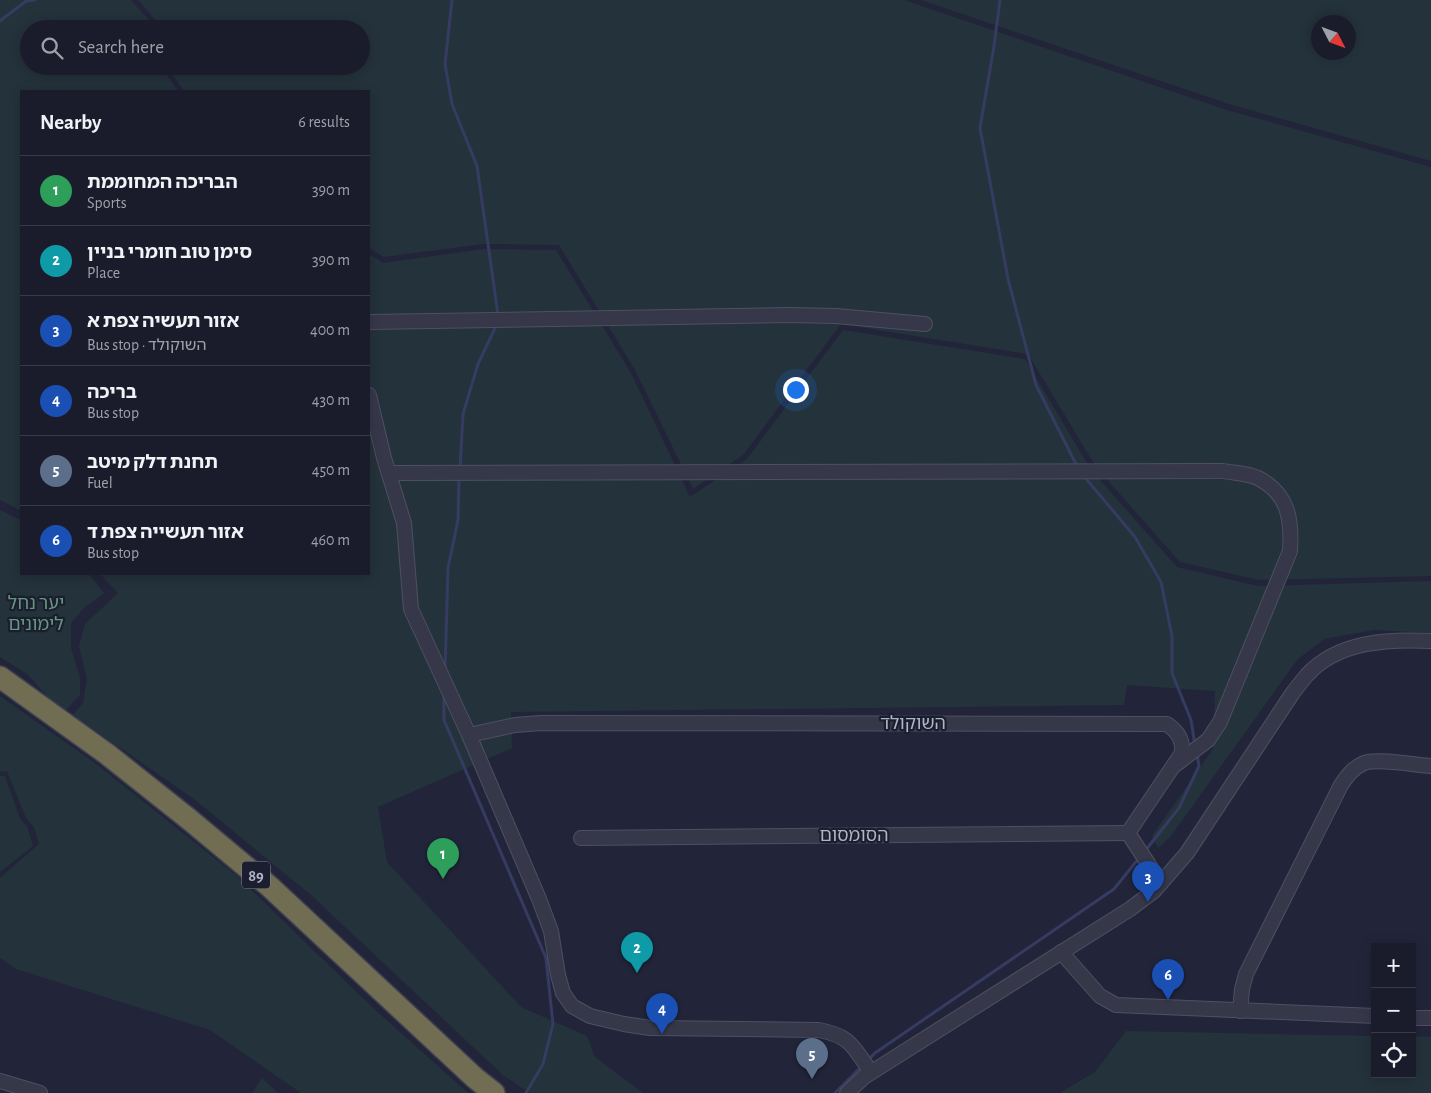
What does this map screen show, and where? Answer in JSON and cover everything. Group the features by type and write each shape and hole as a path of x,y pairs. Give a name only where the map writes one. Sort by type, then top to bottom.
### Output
{"highway":[{"name":"89","path":"0,678 107,754 262,880 475,1078 494,1093"}],"street":[{"path":"370,322 789,315 836,316 925,324"},
{"path":"370,399 389,474 404,523 411,609 469,735 542,907 550,931 560,984 563,993 572,1006 590,1016 650,1028 819,1030 833,1032 849,1041 872,1072"},
{"path":"389,474 1223,471 1257,478 1280,496 1288,510 1292,529 1290,551 1220,722 1208,740 1175,765"},
{"path":"847,1093 864,1077 1130,909 1154,891 1188,853 1276,716 1308,674 1322,662 1343,651 1361,645 1383,641 1431,642"},
{"name":"השוקולד","path":"469,735 515,725 542,723 1167,724 1180,737 1182,753 1128,833"},
{"path":"1240,1011 1246,974 1341,785 1349,773 1366,762 1377,761 1431,766"},
{"path":"1128,833 1161,883"},
{"name":"הסומסום","path":"581,838 1128,833"},
{"path":"1061,952 1100,996 1116,1005 1371,1016"},
{"path":"1416,1018 1431,1018"},
{"path":"0,1081 40,1093"}],"green space":[{"path":"0,0 131,0 149,20 20,20 20,75 166,75 177,90 20,90 20,510 0,500"},
{"path":"138,0 904,0 1227,110 1431,167 1431,576 1259,580 1180,562 1096,467 1028,354 841,324 743,455 693,489 635,370 559,245 483,244 384,257 370,249 370,90 183,90 173,75 370,75 370,20 155,20"},
{"path":"921,0 1431,0 1431,161 1229,104"},
{"path":"484,249 556,250 631,373 690,497 747,459 843,330 1025,359 1091,470 1177,567 1258,586 1431,581 1431,633 1374,630 1324,639 1297,660 1171,836 1158,848 1152,836 1213,749 1215,691 1127,685 1124,705 511,712 512,748 378,807 387,862 521,1007 587,1036 595,1057 643,1093 530,1093 504,1076 311,895 194,799 73,715 83,703 87,679 79,646 85,624 118,593 101,575 370,575 370,255 383,263"},
{"name":"יער נחל לימונים","path":"0,510 20,520 20,575 90,575 104,593 84,608 71,623 71,648 80,678 80,695 66,710 57,707 27,674 0,657"},
{"path":"0,696 95,763 238,877 371,1006 468,1093 301,1093 210,1030 16,969 0,958 0,878 39,844 34,827 26,818 7,771 0,772"},
{"path":"0,776 5,776 20,819 27,826 33,846 0,872"},
{"path":"1126,1031 1371,1036 1371,1078 1416,1078 1416,1036 1431,1037 1431,1093 1060,1093 1095,1072"},
{"path":"262,1078 278,1093 252,1093"}],"waterway":[{"path":"0,21 26,1 35,0"},
{"path":"452,0 445,64 452,104 477,166 498,315"},
{"path":"1000,0 980,128 1008,279 1036,385 1078,468"},
{"path":"460,469 463,414 478,364 497,324"},
{"path":"1083,475 1135,537 1161,582 1172,636 1172,673 1191,720 1195,745"},
{"path":"445,670 448,568 458,520 459,477"},
{"path":"444,694 444,720 546,958 553,1024 543,1064 526,1093"},
{"path":"1145,851 1179,808 1199,766 1197,754"},
{"path":"867,1061 875,1053 1114,889 1139,858"},
{"path":"835,1093 863,1065"}],"place":[{"name":"הבריכה המחוממת","path":"443,879"},
{"name":"אזור תעשיה צפת א","path":"1148,902"},
{"name":"סימן טוב חומרי בניין","path":"637,973"},
{"name":"אזור תעשייה צפת ד","path":"1168,1000"},
{"name":"בריכה","path":"662,1034"},
{"name":"תחנת דלק מיטב","path":"812,1079"}]}
